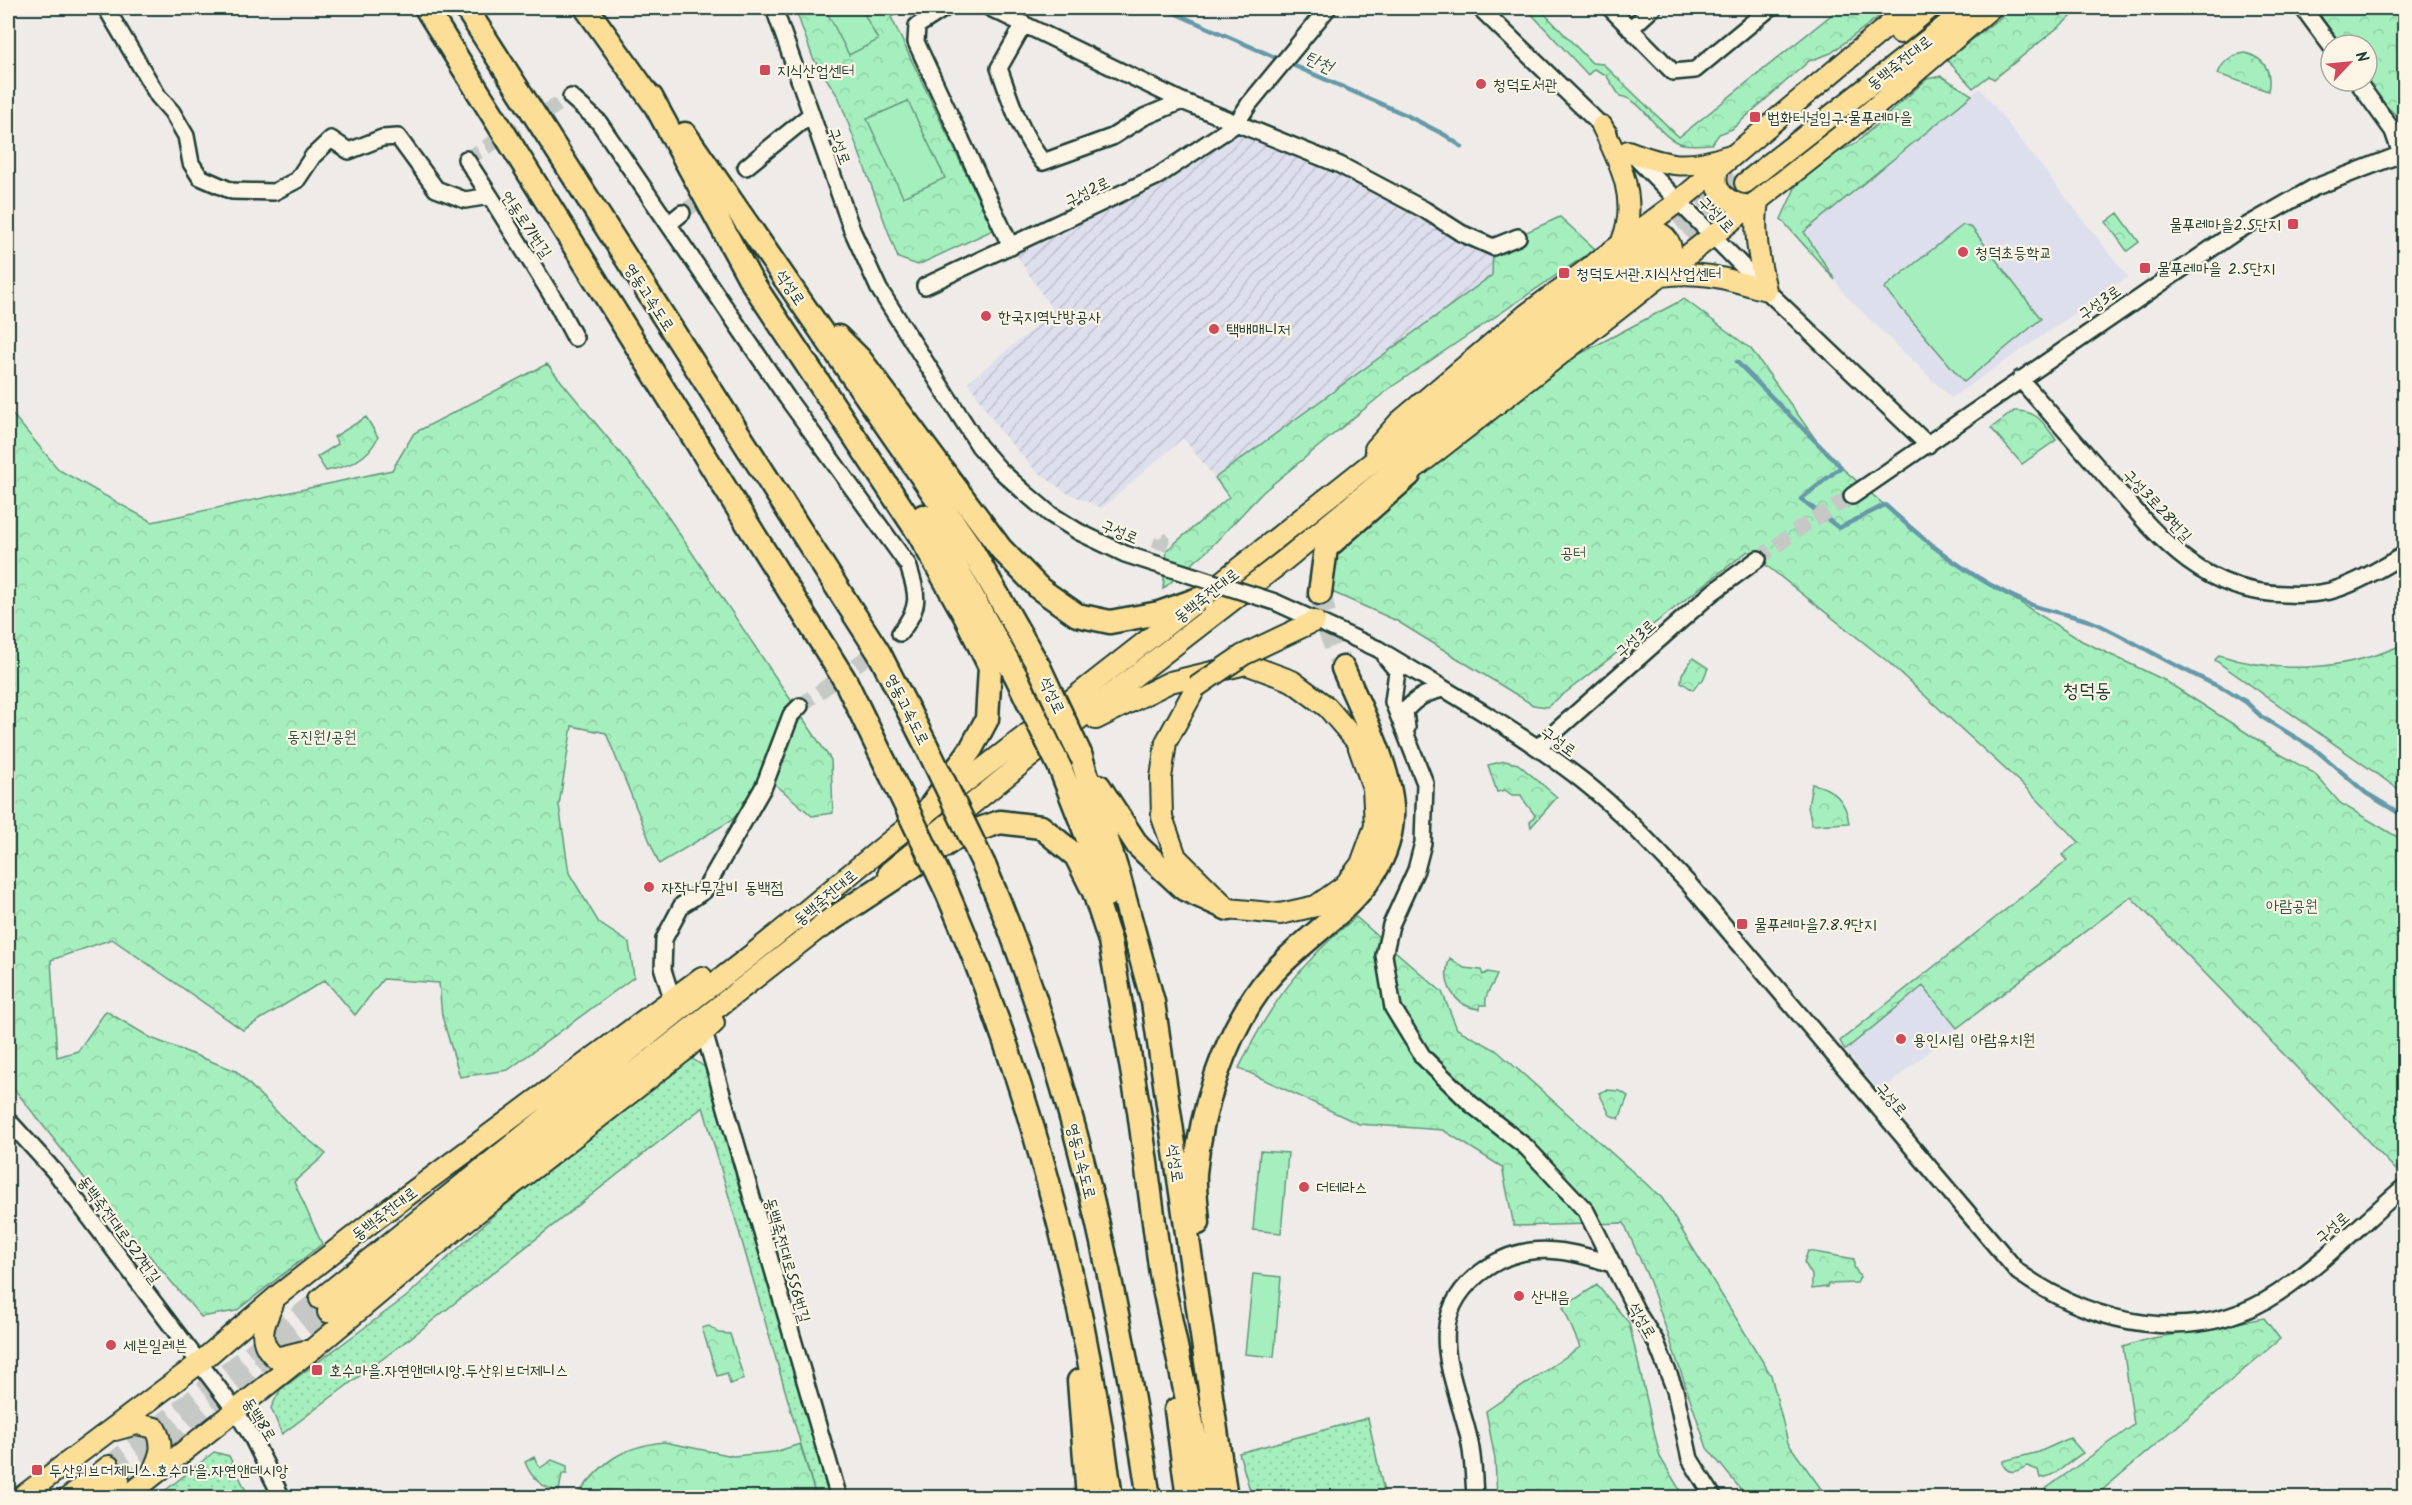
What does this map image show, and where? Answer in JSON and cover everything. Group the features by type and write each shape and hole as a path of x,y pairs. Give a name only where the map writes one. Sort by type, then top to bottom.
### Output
{"highway":[{"path":"426,8 846,682 947,892 977,962 1015,1068 1071,1272 1094,1391 1111,1497"},
{"name":"영동고속도로","path":"466,8 879,653 984,865 1012,931 1051,1048 1076,1135 1120,1327 1149,1497"},
{"name":"석성로","path":"585,8 651,97 758,281 948,552 1016,676 1061,770 1102,875 1134,1002 1158,1132 1206,1497"},
{"name":"석성로","path":"600,8 969,545 1039,667 1080,754 1118,874 1153,1002 1226,1497"},
{"path":"651,97 750,279 918,534 965,616 990,667 987,719 971,750 925,814"},
{"path":"796,295 860,359 1001,549 1040,589 1077,615 1110,622 1139,618 1204,597"},
{"path":"1320,592 1326,548 1409,475"},
{"path":"1202,1332 1195,1174 1217,1075 1236,1030 1262,987 1294,950 1364,889 1385,854 1392,818 1387,778 1343,668"},
{"path":"1080,754 1138,846 1184,889 1228,909"},
{"path":"822,926 957,837 1000,822 1041,827 1076,856 1094,892 1110,941 1139,1111 1188,1497"},
{"path":"1071,1272 1088,1497"},
{"path":"1161,1274 1200,1462"}],"main road":[{"path":"1628,151 1658,162 1687,166 1702,165 1741,150 1909,8"},
{"name":"동백죽전대로","path":"1732,175 1930,8"},
{"name":"동백죽전대로","path":"1732,175 1968,8"},
{"path":"1655,254 1713,236 1852,127 1991,8"},
{"path":"1339,490 1399,422 1527,314 1622,241 1629,224 1629,194 1623,169 1602,126"},
{"path":"1332,520 1409,475 1655,254 1679,201 1732,175 1741,150"},
{"path":"1732,175 1714,181 1716,188 1725,198 1755,204"},
{"path":"1622,241 1655,254 1688,272 1726,278 1766,290 1757,247 1755,204"},
{"name":"동백죽전대로","path":"323,1305 768,956 925,814 1339,490 1655,254"},
{"name":"동백죽전대로","path":"20,1497 198,1364 276,1297 707,973 768,956 822,926 1026,760 1277,566 1655,254"},
{"path":"1026,760 1125,702 1170,682 1246,664 1292,681 1327,707 1357,742 1372,788 1375,826 1362,864 1344,886 1316,906 1280,914 1228,909 1176,857 1162,817 1161,778 1167,742 1196,687 1243,655 1315,621"},
{"name":"동백죽전대로","path":"68,1497 118,1481 151,1476 314,1348 461,1225 704,1032 768,956"},
{"path":"276,1297 262,1328 263,1342 270,1353 276,1358 292,1356 314,1348"},
{"path":"108,1432 137,1424 155,1428 162,1440 162,1447 151,1476"},
{"name":"동백죽전대로","path":"97,1497 118,1481"}],"street":[{"name":"언동로71번길","path":"106,8 158,96 172,112 186,136 191,163 200,177 232,191 274,192 297,180 313,156 331,139 349,151 382,138 399,136 436,189 465,200 490,196 557,304 575,338"},
{"name":"구성로","path":"774,8 852,230 879,289 927,368 979,446 1000,470 1050,514 1079,532 1125,554 1275,602 1378,649 1538,747 1607,801 1665,857 2018,1272 2054,1296 2101,1316 2146,1323 2191,1324 2242,1312 2279,1292 2403,1194"},
{"path":"945,8 917,26 916,42 1011,247"},
{"path":"990,8 1182,101 1340,165 1425,210 1461,233 1493,246 1518,237"},
{"name":"구성1로","path":"1480,8 1679,201 1766,290 1928,445"},
{"path":"1610,8 1673,72 1695,70 1770,8"},
{"path":"1630,28 1653,8"},
{"path":"2303,8 2321,33"},
{"name":"구성2로","path":"925,286 1158,176 1236,124 1249,104 1297,47 1324,9"},
{"path":"1024,24 999,68 1011,107 1029,144 1043,162 1112,137 1144,117 1182,101"},
{"name":"구성3로","path":"1852,496 2205,251 2313,188 2403,154 2393,131 2366,93"},
{"path":"571,97 598,121 676,218 787,398 908,566 918,596 913,616 900,633"},
{"path":"746,167 810,115"},
{"path":"466,159 490,196"},
{"name":"구성3로28번길","path":"2020,379 2153,531 2181,557 2228,584 2264,593 2327,592 2357,581 2404,555"},
{"name":"구성3로","path":"1538,747 1713,592 1758,559"},
{"path":"1378,649 1397,670 1393,702 1409,739"},
{"path":"1409,739 1405,711 1423,694 1443,689"},
{"path":"672,998 663,970 664,939 682,904 704,891 764,786 791,715 800,706"},
{"name":"석성로","path":"1409,739 1425,783 1423,843 1416,870 1391,925 1384,955 1393,1008 1424,1057 1470,1104 1526,1147 1586,1211 1638,1314 1656,1342 1675,1390 1690,1459 1714,1497"},
{"name":"동백죽전대로556번길","path":"704,1032 839,1497"},
{"name":"동백죽전대로527번길","path":"8,1120 56,1173 198,1364"},
{"path":"1475,1497 1468,1435 1445,1343 1451,1305 1472,1279 1500,1259 1516,1253 1557,1250 1614,1265"},
{"name":"동백8로","path":"198,1364 235,1410 252,1437 282,1497"}],"shaded area":[{"name":"청덕초등학교","path":"1980,88 2128,277 1951,398 1845,295 1804,232"},
{"path":"1236,124 1340,165 1493,247 1493,275 1215,478 1183,438 1102,508 1065,492 1034,469 1000,431 968,382 1054,312 1011,247"},
{"name":"용인시립 아람유치원","path":"1923,986 1957,1028 1880,1092 1845,1050"}],"green space":[{"path":"795,8 909,8 891,17 993,230 918,265 898,258 839,98 813,58"},
{"path":"825,8 861,8 878,40 849,55"},
{"path":"1526,8 1539,8 1592,63 1603,64 1679,137 1840,8 1875,8 1878,17 1831,53 1809,61 1732,129 1719,134 1712,144 1690,145 1674,141 1666,135 1637,104 1620,96 1606,75 1594,69 1588,75"},
{"path":"2012,8 2082,8 1994,79 1989,76 1973,88 1947,60"},
{"path":"2315,8 2404,8 2404,122 2374,93 2379,93 2379,33 2333,33"},
{"path":"2245,53 2258,58 2266,66 2269,77 2268,91 2218,74 2228,59"},
{"path":"1941,76 1972,95 1804,232 1835,280 1781,219 1796,186 1830,156 1856,143 1927,79"},
{"path":"908,101 945,178 903,197 867,119"},
{"path":"2118,213 2139,242 2127,251 2106,222"},
{"path":"1560,217 1595,249 1390,388 1263,492 1207,551 1163,589 1167,550 1229,497 1215,478 1492,275 1493,247"},
{"path":"1963,225 1972,228 2041,319 1964,382 1884,288"},
{"name":"아람공원","path":"1684,299 1751,349 1826,454 1938,552 2082,641 2164,680 2278,753 2314,773 2340,803 2404,841 2404,1170 2400,1174 2131,897 1957,1028 1923,986 1845,1050 1840,1041 2067,861 2062,855 2079,842 2027,789 1887,661 1748,551 1547,707 1533,705 1397,621 1312,583 1319,560 1540,375"},
{"name":"동진원1공원","path":"547,364 648,487 831,760 833,813 812,816 768,778 732,820 659,864 606,733 572,726 559,805 569,873 599,923 629,943 634,977 508,1070 460,1077 442,1016 439,983 383,979 355,1015 325,980 243,1030 112,939 51,960 57,1057 78,1051 106,1011 151,1038 236,1071 286,1121 326,1154 294,1182 322,1244 236,1311 201,1317 89,1184 8,1081 8,409 59,470 152,522 392,470 414,433"},
{"path":"2014,411 2022,411 2039,418 2056,440 2022,464 1991,428"},
{"path":"366,417 378,437 374,445 357,460 343,467 326,471 317,457 338,444 334,437"},
{"path":"2404,644 2404,793 2215,660 2219,655 2265,665 2313,667 2359,660"},
{"path":"1693,658 1708,668 1702,682 1700,681 1693,690 1681,682 1682,674"},
{"path":"1505,761 1518,764 1557,797 1531,827 1530,822 1535,815 1521,795 1512,795 1505,790 1497,792 1488,765"},
{"path":"1812,784 1833,792 1838,797 1845,808 1849,823 1812,825 1808,807"},
{"path":"1356,917 1442,992 1457,1029 1496,1050 1662,1198 1771,1375 1788,1443 1827,1497 1747,1497 1707,1448 1650,1282 1624,1223 1514,1226 1502,1167 1443,1130 1359,1124 1239,1068 1288,985 1336,934"},
{"path":"1450,958 1464,968 1481,970 1483,975 1488,972 1497,974 1486,996 1486,1005 1480,1005 1480,1009 1471,1007 1456,998 1448,984 1447,967"},
{"path":"691,1058 706,1068 833,1497 816,1497 703,1107 413,1336 282,1434 271,1408 280,1390 406,1297 497,1212"},
{"path":"1606,1090 1620,1091 1628,1096 1619,1119 1610,1115 1599,1093"},
{"path":"1260,1151 1288,1153 1281,1233 1253,1230"},
{"path":"1808,1251 1854,1259 1854,1267 1860,1277 1857,1283 1828,1284 1827,1287 1812,1289 1812,1275 1804,1262"},
{"path":"1253,1274 1281,1277 1274,1357 1245,1354"},
{"path":"1597,1285 1629,1323 1660,1457 1684,1497 1497,1497 1495,1459 1486,1411 1580,1347 1563,1307"},
{"path":"2264,1318 2280,1339 2094,1497 2033,1498 2134,1425 2123,1347 2148,1339"},
{"path":"709,1326 719,1333 730,1334 744,1379 730,1384 727,1373 717,1376 702,1328"},
{"path":"1368,1418 1385,1497 1252,1497 1239,1453"},
{"path":"2070,1438 2083,1453 2052,1475 2040,1478 2038,1470 2027,1466 2011,1471 2003,1465 2003,1461 2039,1452"},
{"path":"664,1442 733,1456 775,1452 800,1444 816,1497 576,1497 595,1474 613,1458 635,1448"},
{"path":"214,1452 229,1456 249,1497 230,1497 227,1490 215,1497 157,1497"},
{"path":"534,1457 540,1468 552,1460 567,1466 567,1474 562,1474 559,1491 542,1485 530,1473 525,1462"}],"waterway":[{"name":"탄천","path":"1163,8 1404,114 1445,135 1462,147"},
{"path":"1737,362 1841,467 1801,499 1839,528 1885,505 1935,548 1988,584 2035,606 2097,624 2227,690 2246,702 2262,717 2316,750 2366,793 2404,816"}],"tunnel":[{"path":"466,159 571,97"},
{"path":"682,213 746,167"},
{"path":"1650,240 1733,174"},
{"path":"1660,252 1745,183"},
{"path":"1758,559 1800,528 1852,496"},
{"path":"1151,571 1162,540 1160,537"},
{"path":"1320,593 1329,631 1343,668"},
{"path":"800,706 900,633"},
{"path":"109,1466 320,1299"},
{"path":"119,1480 328,1312"}],"place":[{"name":"지식산업센터","path":"765,70"},
{"name":"청덕도서관","path":"1481,84"},
{"name":"법화터널입구.물푸레마을","path":"1755,117"},
{"name":"물푸레마을2.5단지","path":"2293,224"},
{"name":"청덕초등학교","path":"1963,252"},
{"name":"물푸레마을 2.5단지","path":"2145,268"},
{"name":"청덕도서관.지식산업센터","path":"1564,273"},
{"name":"한국지역난방공사","path":"986,316"},
{"name":"택배매니저","path":"1214,329"},
{"name":"자작나무갈비 동백점","path":"649,887"},
{"name":"물푸레마을7.8.9단지","path":"1742,924"},
{"name":"용인시립 아람유치원","path":"1901,1039"},
{"name":"더테라스","path":"1304,1187"},
{"name":"산내음","path":"1519,1296"},
{"name":"세븐일레븐","path":"111,1345"},
{"name":"호수마을.자연앤데시앙.두산위브더제니스","path":"317,1370"},
{"name":"두산위브더제니스.호수마을.자연앤데시앙","path":"37,1470"}],"district":[{"name":"청덕동","path":"2087,690"}],"park label":[{"name":"공터","path":"1573,552"}]}
